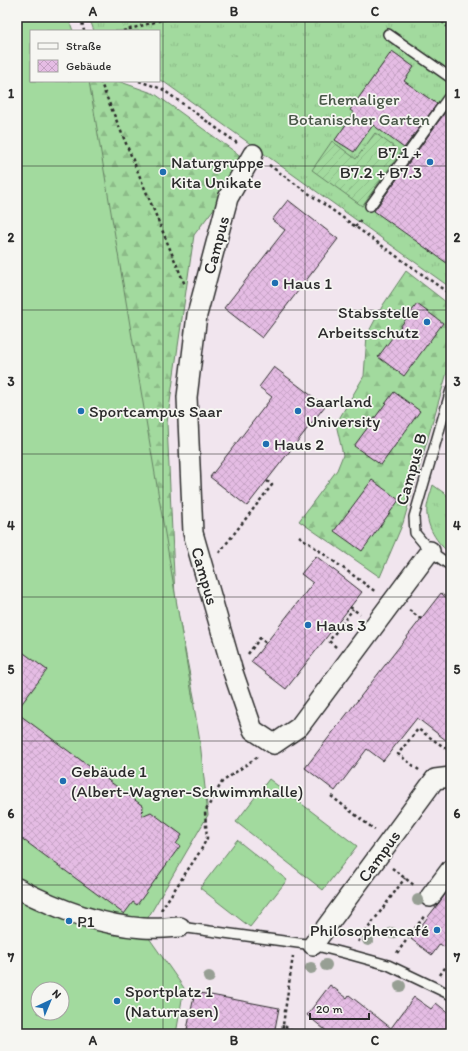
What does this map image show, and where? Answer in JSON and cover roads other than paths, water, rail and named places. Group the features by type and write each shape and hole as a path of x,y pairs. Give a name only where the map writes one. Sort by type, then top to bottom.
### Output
{"street":[{"name":"Campus","path":"253,154 228,198 197,315 187,397 193,533 233,672 253,730 274,744 299,727 430,551"},
{"name":"Campus","path":"313,945 435,779 451,777"},
{"path":"430,903 451,869"},
{"path":"17,888 53,905 114,924 148,928 180,927"}],"lane":[{"path":"388,34 451,78"},
{"path":"370,206 451,94"},
{"name":"Campus B","path":"451,390 414,516 415,533 430,551 451,566"},
{"path":"180,927 313,945 388,965 451,995"}],"place":[{"name":"B7.1 + B7.2 + B7.3","path":"430,162"},
{"name":"Naturgruppe Kita Unikate","path":"163,172"},
{"name":"Haus 1","path":"275,283"},
{"name":"Stabsstelle Arbeitsschutz","path":"427,322"},
{"name":"Sportcampus Saar","path":"81,411"},
{"name":"Saarland University","path":"298,411"},
{"name":"Haus 2","path":"266,444"},
{"name":"Haus 3","path":"308,625"},
{"name":"Gebäude 1 (Albert-Wagner-Schwimmhalle)","path":"63,781"},
{"name":"P1","path":"69,921"},
{"name":"Philosophencafé","path":"437,930"},
{"name":"Sportplatz 1 (Naturrasen)","path":"117,1001"}],"park label":[{"name":"Ehemaliger Botanischer Garten","path":"359,109"}]}
